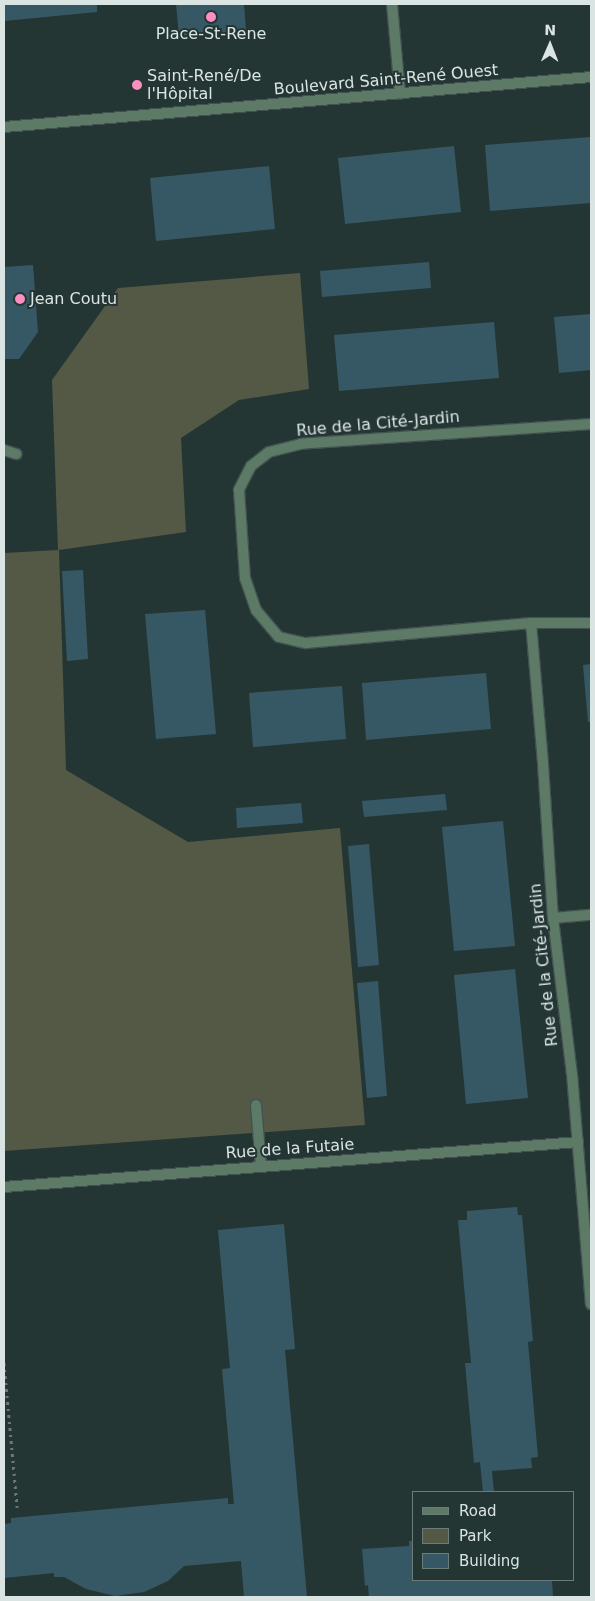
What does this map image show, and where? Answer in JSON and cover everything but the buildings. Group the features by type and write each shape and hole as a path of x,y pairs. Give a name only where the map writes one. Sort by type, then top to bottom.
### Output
{"street":[{"path":"392,4 400,94"},
{"name":"Boulevard Saint-René Ouest","path":"4,128 591,78"},
{"name":"Rue de la Cité-Jardin","path":"591,424 301,444 269,452 251,466 239,490 244,578 256,610 279,637 306,643 531,623 591,622"},
{"path":"4,450 16,454"},
{"name":"Rue de la Cité-Jardin","path":"531,623 553,918 578,1142 591,1304"},
{"path":"553,918 591,915"},
{"path":"256,1105 261,1166"},
{"name":"Rue de la Futaie","path":"4,1187 578,1142"}],"path":[{"path":"4,1364 17,1507"}],"green space":[{"path":"300,273 309,389 239,400 181,438 186,532 59,550 66,770 188,842 340,828 365,1125 4,1151 4,553 58,550 52,380 118,288"}],"place":[{"name":"Place-St-Rene","path":"211,17"},
{"name":"Saint-René/De l'Hôpital","path":"137,85"},
{"name":"Jean Coutu","path":"20,299"}]}
